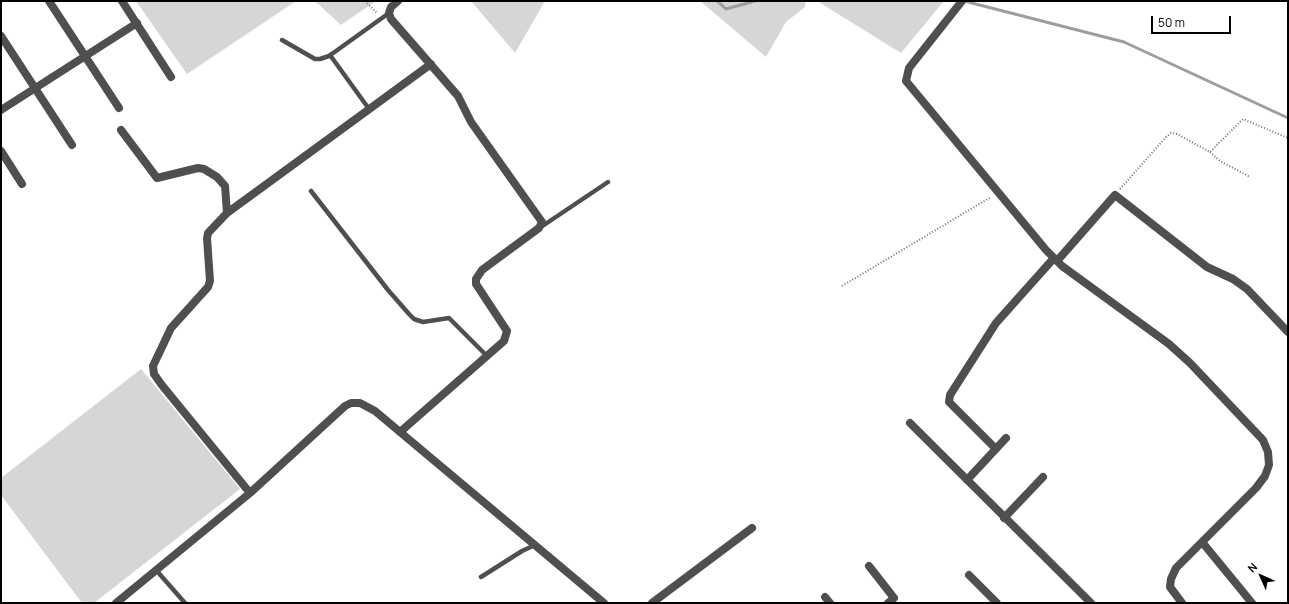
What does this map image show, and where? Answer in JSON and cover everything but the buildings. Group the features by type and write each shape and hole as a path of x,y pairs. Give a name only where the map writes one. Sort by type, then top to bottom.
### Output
{"street":[{"path":"49,1 119,108"},
{"path":"122,1 171,77"},
{"path":"398,1 391,7 385,16 391,19 432,64 458,96 471,122 541,219 539,228 482,270 476,279 476,284 507,331 504,341 400,432"},
{"path":"959,4 909,68 906,81 1056,260 1169,344 1190,363 1263,440 1268,452 1270,465 1265,476 1256,488 1176,568 1171,579 1170,587 1182,603"},
{"path":"1,110 136,23"},
{"path":"1,36 72,145"},
{"path":"250,493 154,374 153,366 168,331 208,287 210,281 207,238 210,230 227,212 432,64"},
{"path":"121,130 157,178 198,168 204,169 217,177 225,186 227,212"},
{"path":"1,151 22,184"},
{"path":"996,449 949,402 950,395 996,323 1115,195 1207,267 1234,279 1247,289 1288,332"},
{"path":"116,603 250,493 345,406 351,403 360,403 375,411 604,603"},
{"path":"910,422 966,480 1091,603"},
{"path":"966,480 1006,438"},
{"path":"1004,518 1043,477"},
{"path":"652,603 752,528"},
{"path":"1202,542 1252,603"},
{"path":"868,566 894,598 888,603"},
{"path":"969,574 996,603"}],"lane":[{"path":"282,40 315,59 330,56 385,16"},
{"path":"330,56 369,109"},
{"path":"539,228 608,182"},
{"path":"311,191 388,290 414,319 423,322 449,318 487,356"},
{"path":"481,577 522,551 535,545"},
{"path":"156,570 185,603"}],"path":[{"path":"365,1 385,16"},
{"path":"1210,152 1243,119 1288,138"},
{"path":"1115,195 1171,133 1177,134 1210,152 1220,161 1250,177"},
{"path":"842,286 1000,192"}],"shaded area":[{"path":"136,1 296,1 187,74"},
{"path":"315,1 376,1 341,25"},
{"path":"471,1 545,1 515,53"},
{"path":"700,1 806,1 805,7 786,22 766,57"},
{"path":"817,1 944,1 901,53"},
{"path":"141,369 240,489 94,603 82,603 1,495 1,478"}],"waterway":[{"path":"717,1 726,9 755,1"},
{"path":"964,1 1124,42 1288,118"}]}
